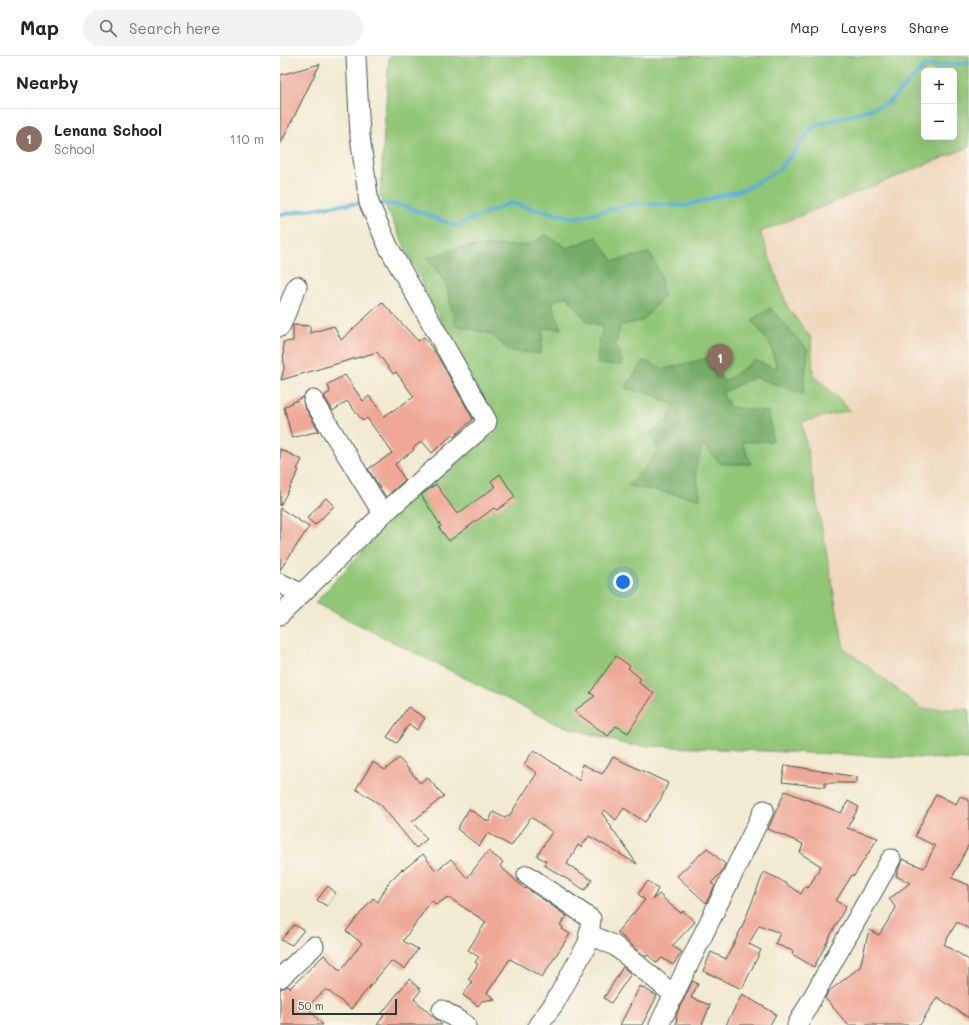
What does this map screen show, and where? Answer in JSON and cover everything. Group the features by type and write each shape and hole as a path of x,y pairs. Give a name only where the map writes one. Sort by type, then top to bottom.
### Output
{"street":[{"path":"280,615 300,593 383,514 487,422 389,248 368,203 360,136 356,56"},
{"path":"280,327 297,286"},
{"path":"313,400 383,514"},
{"path":"280,583 300,593"},
{"path":"658,1025 764,810"},
{"path":"797,1025 891,859"},
{"path":"527,875 591,919 588,943 554,1004 538,1025"},
{"path":"589,934 615,946 674,995"},
{"path":"280,978 314,946"},
{"path":"442,1010 466,1025"}],"shaded area":[{"path":"389,56 969,56 969,760 628,745 557,724 315,603 406,503 499,430 442,324 380,195"}],"green space":[{"path":"389,56 969,56 969,147 760,232 788,308 811,338 813,374 850,410 802,422 844,648 922,709 969,709 969,760 628,745 557,724 315,603 406,503 499,430 442,324 380,195"},
{"path":"546,235 567,248 596,237 614,261 650,253 661,276 663,297 642,321 620,325 616,345 623,365 597,364 599,343 603,326 588,322 567,296 552,302 561,329 544,328 540,354 508,350 491,334 455,325 447,286 428,258 462,247 528,245"},
{"path":"770,308 808,350 803,394 755,377 722,393 730,407 769,412 773,441 742,442 751,464 721,464 703,445 695,469 701,499 628,486 647,466 658,450 649,434 669,419 674,405 653,395 625,388 643,361 665,369 708,358 724,382 755,360 777,369 771,346 752,320"}],"building":[{"path":"320,64 280,145 280,75"},
{"path":"382,302 418,341 424,337 437,355 473,419 454,437 452,435 432,453 422,441 413,448 414,450 395,464 405,480 386,497 368,469 392,453 391,451 367,418 363,421 347,401 333,411 324,396 330,392 328,384 345,375 363,401 369,396 384,416 414,397 396,372 393,374 377,352 281,380 284,369 283,342 293,341 293,325 310,326 310,333 334,326 341,340"},
{"path":"303,397 304,406 319,431 292,438 284,407"},
{"path":"280,449 302,460 297,469 299,470 280,506"},
{"path":"500,474 515,497 497,510 494,508 449,541 439,528 441,526 421,495 436,484 457,514 495,487 491,481"},
{"path":"326,498 334,506 315,525 307,518"},
{"path":"280,508 309,527 280,570"},
{"path":"616,656 630,666 628,668 641,679 638,682 654,693 628,733 616,726 608,736 574,711 595,696 590,693"},
{"path":"408,707 425,718 417,730 409,724 397,743 387,737"},
{"path":"534,750 580,781 582,764 602,774 613,757 668,783 661,799 645,822 624,808 616,820 605,810 602,813 612,828 611,829 614,831 637,864 589,836 581,847 578,845 567,864 592,880 585,890 544,865 546,861 537,856 552,832 531,817 511,846 488,833 479,846 457,829 469,809 489,822 493,812 505,818 507,815 509,816 537,773 524,764"},
{"path":"399,758 420,783 427,777 444,796 412,822 427,839 416,848 381,805 356,789 373,762 385,770"},
{"path":"785,765 857,777 857,783 825,783 825,787 782,782"},
{"path":"785,791 841,813 848,801 859,807 847,828 878,838 836,901 846,906 814,967 792,954 793,951 775,944 780,933 759,925 749,944 761,950 742,989 703,971 711,952 726,959 742,927 764,872 779,879 801,894 805,886 808,888 821,866 800,853 803,844 768,829"},
{"path":"936,794 956,804 960,796 969,800 969,844 952,878 969,885 969,929 957,922 944,944 969,960 969,1018 937,997 920,1025 848,1025 825,998 828,992 860,967 869,930 879,935 896,908 889,899 910,883 896,876 902,859 924,868 935,846 915,836"},
{"path":"707,848 725,864 721,873 711,883 715,886 706,903 677,876"},
{"path":"488,851 503,862 500,866 525,889 526,888 567,916 560,925 563,927 562,929 570,934 542,977 510,959 487,993 495,999 482,1001 478,1006 463,995 472,982 468,979 478,964 475,962 479,957 468,950 486,922 448,897 436,905 432,900 403,941 418,949 405,969 391,961 351,1009 326,989 307,1007 323,1025 280,1025 280,989 288,986 290,988 324,955 340,971 362,943 346,931 373,898 378,902 389,882 402,869 403,870 423,854 436,871 451,859 467,878"},
{"path":"648,881 658,889 652,900 659,894 681,913 683,911 695,922 672,946 682,952 673,965 662,958 657,963 648,955 646,957 617,932 645,900 638,894"},
{"path":"328,886 336,893 327,906 317,900"},
{"path":"294,925 304,930 292,945 281,940"},
{"path":"623,967 631,974 611,1003 604,998"},
{"path":"409,979 421,990 414,999 442,1025 377,1025 384,1015 382,1013"},
{"path":"693,981 698,984 691,998 710,1005 702,1025 676,1025 677,1013"},
{"path":"640,986 657,996 642,1025 620,1025"},
{"path":"742,994 776,1014 770,1025 726,1025"}],"waterway":[{"path":"376,203 404,206 456,226 510,203 575,218 637,203 684,206 748,188 780,169 814,126 887,104 925,66 969,63"},
{"path":"280,215 329,206 363,203"}],"place":[{"name":"Lenana School","path":"720,377"}]}
